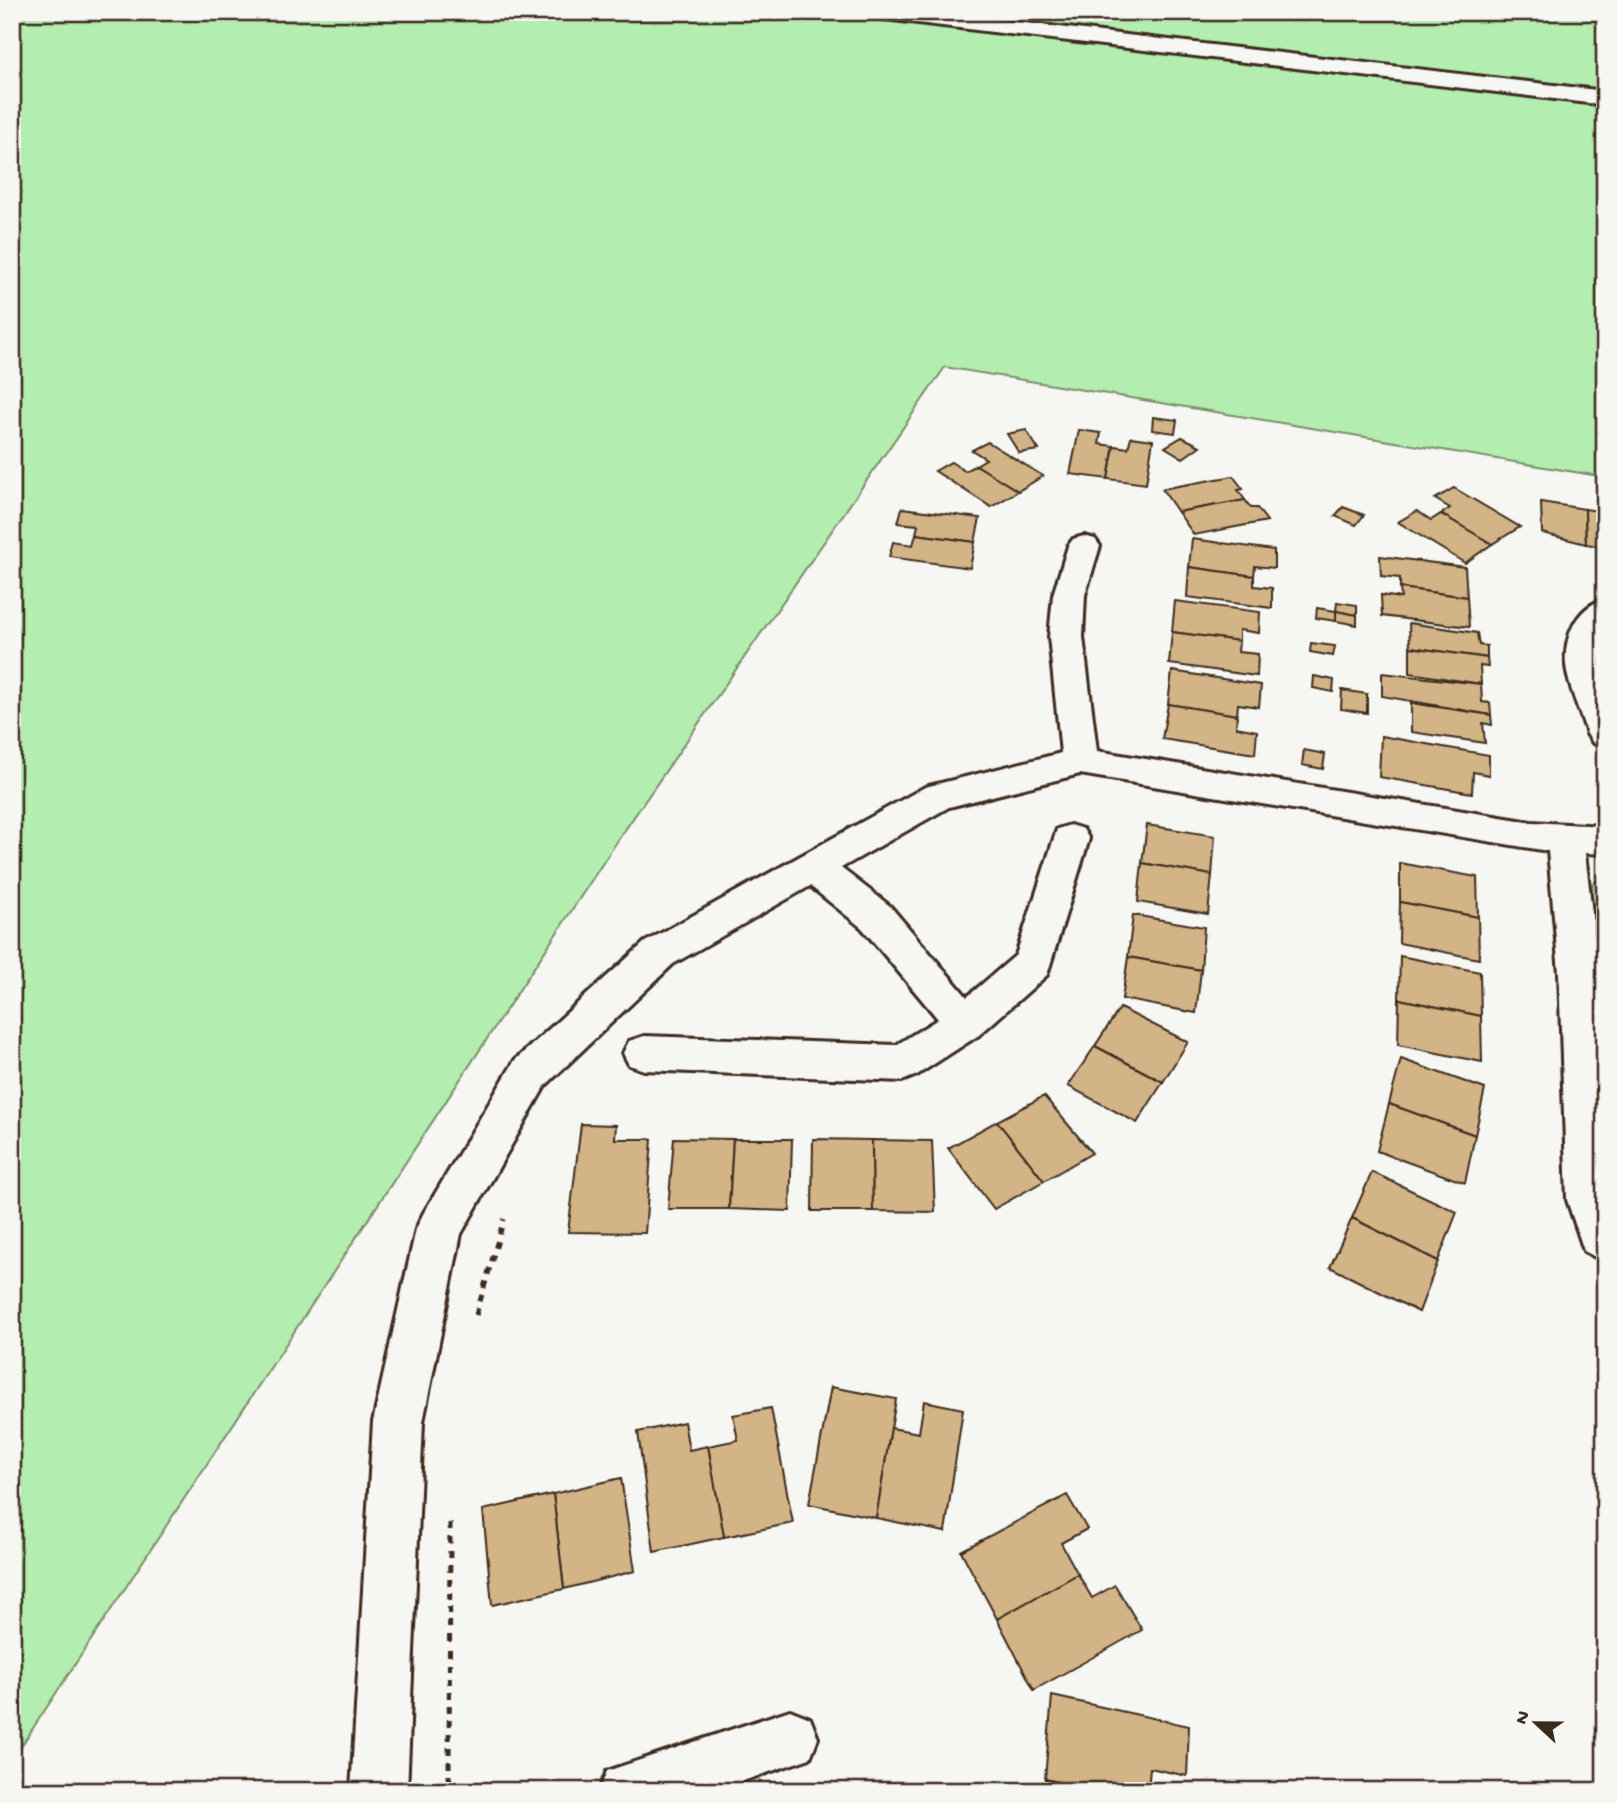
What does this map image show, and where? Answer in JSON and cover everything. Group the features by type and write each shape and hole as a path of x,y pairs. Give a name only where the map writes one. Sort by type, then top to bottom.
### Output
{"street":[{"path":"876,12 1605,98"},
{"path":"1080,761 1066,637 1069,595 1084,546"},
{"path":"1605,610 1588,626 1583,666 1605,734"},
{"path":"379,1791 398,1422 439,1229 530,1073 659,953 937,796 1080,761 1531,836 1585,839 1579,972 1589,1200 1600,1236 1605,1241"},
{"path":"644,1053 902,1063 965,1023 1034,964 1070,839"},
{"path":"812,866 876,917 965,1023"},
{"path":"627,1791 790,1738"}],"green space":[{"path":"12,12 1605,12 1605,477 945,367 618,840 12,1760"},
{"path":"1605,877 1605,1043 1591,904 1593,883"}],"building":[{"path":"1153,417 1177,420 1175,433 1152,430"},
{"path":"1026,430 1039,450 1019,453 1007,434"},
{"path":"1079,430 1101,433 1099,444 1114,446 1108,479 1070,474"},
{"path":"1131,437 1153,440 1146,484 1108,479 1114,446 1128,448"},
{"path":"1182,437 1200,446 1183,458 1165,447"},
{"path":"988,442 1043,476 1018,491 976,465 986,459 972,450"},
{"path":"951,462 965,471 976,465 1018,491 991,507 935,471"},
{"path":"1233,476 1243,489 1238,490 1245,500 1178,512 1162,489"},
{"path":"1454,488 1520,527 1492,544 1441,514 1450,508 1435,499"},
{"path":"1245,500 1251,508 1257,508 1267,521 1194,535 1178,512"},
{"path":"1541,502 1585,509 1586,544 1542,533"},
{"path":"1343,507 1364,515 1356,525 1335,516"},
{"path":"902,508 980,518 975,542 916,534 918,525 898,523"},
{"path":"1585,509 1605,512 1605,547 1586,544"},
{"path":"1417,511 1431,520 1441,514 1492,544 1465,563 1398,522"},
{"path":"916,534 975,542 970,568 889,557 893,542 913,545"},
{"path":"1192,539 1274,550 1274,568 1255,566 1254,576 1189,567"},
{"path":"1380,556 1465,567 1467,597 1400,588 1400,578 1381,576"},
{"path":"1189,567 1254,576 1254,586 1272,588 1272,608 1187,597"},
{"path":"1400,588 1467,597 1469,627 1382,616 1381,595 1401,598"},
{"path":"1175,601 1260,612 1259,633 1239,630 1239,641 1172,632"},
{"path":"1337,602 1357,605 1357,615 1336,611"},
{"path":"1317,608 1336,611 1336,621 1316,618"},
{"path":"1336,611 1357,615 1357,625 1336,621"},
{"path":"1409,623 1477,633 1479,645 1487,646 1487,658 1410,647"},
{"path":"1172,632 1239,641 1238,652 1258,654 1257,676 1169,664"},
{"path":"1311,643 1335,646 1333,656 1310,652"},
{"path":"1410,647 1487,658 1488,667 1480,666 1481,684 1410,673"},
{"path":"1172,671 1261,685 1259,707 1238,704 1237,715 1168,704"},
{"path":"1382,673 1481,684 1482,702 1490,703 1491,715 1382,696"},
{"path":"1314,676 1334,680 1333,692 1313,688"},
{"path":"1342,690 1367,694 1367,713 1341,709"},
{"path":"1411,703 1491,715 1492,725 1483,723 1485,743 1411,732"},
{"path":"1168,704 1237,715 1236,727 1257,731 1255,754 1162,739"},
{"path":"1381,736 1489,755 1489,775 1473,772 1472,793 1379,777"},
{"path":"1304,750 1325,754 1323,769 1302,765"},
{"path":"1147,825 1215,836 1212,875 1142,863"},
{"path":"1142,863 1212,875 1208,914 1138,902"},
{"path":"1400,863 1477,877 1478,917 1400,902"},
{"path":"1400,902 1478,917 1479,959 1399,943"},
{"path":"1133,915 1204,927 1201,970 1128,957"},
{"path":"1400,956 1480,972 1481,1016 1399,999"},
{"path":"1128,957 1201,970 1196,1013 1122,999"},
{"path":"1399,999 1481,1016 1482,1062 1398,1045"},
{"path":"1120,1008 1188,1042 1163,1082 1095,1046"},
{"path":"1095,1046 1163,1082 1137,1123 1068,1086"},
{"path":"1401,1059 1485,1089 1475,1135 1389,1104"},
{"path":"1044,1096 1092,1153 1044,1181 997,1121"},
{"path":"1389,1104 1475,1135 1465,1183 1377,1151"},
{"path":"997,1121 1044,1181 994,1209 948,1148"},
{"path":"581,1124 616,1125 615,1139 652,1139 645,1233 568,1232"},
{"path":"674,1138 733,1139 729,1209 668,1209"},
{"path":"733,1139 792,1139 790,1211 729,1209"},
{"path":"813,1139 872,1140 873,1211 812,1211"},
{"path":"872,1140 932,1141 935,1212 873,1211"},
{"path":"1372,1172 1457,1212 1438,1261 1352,1218"},
{"path":"1352,1218 1438,1261 1419,1312 1330,1267"},
{"path":"831,1387 896,1399 876,1518 809,1504"},
{"path":"924,1401 963,1409 945,1532 876,1518 891,1428 919,1433"},
{"path":"771,1408 793,1523 724,1537 708,1446 738,1440 733,1415"},
{"path":"684,1422 689,1450 708,1446 724,1537 654,1552 638,1432"},
{"path":"621,1478 635,1571 564,1589 553,1494"},
{"path":"553,1494 564,1589 492,1605 483,1510"},
{"path":"1067,1495 1087,1529 1061,1543 1078,1574 997,1619 961,1551"},
{"path":"1078,1574 1092,1598 1115,1585 1142,1630 1034,1690 997,1619"},
{"path":"1052,1696 1189,1726 1187,1776 1150,1768 1148,1791 1096,1791 1045,1779"},
{"path":"1045,1779 1096,1791 1044,1791"}]}
